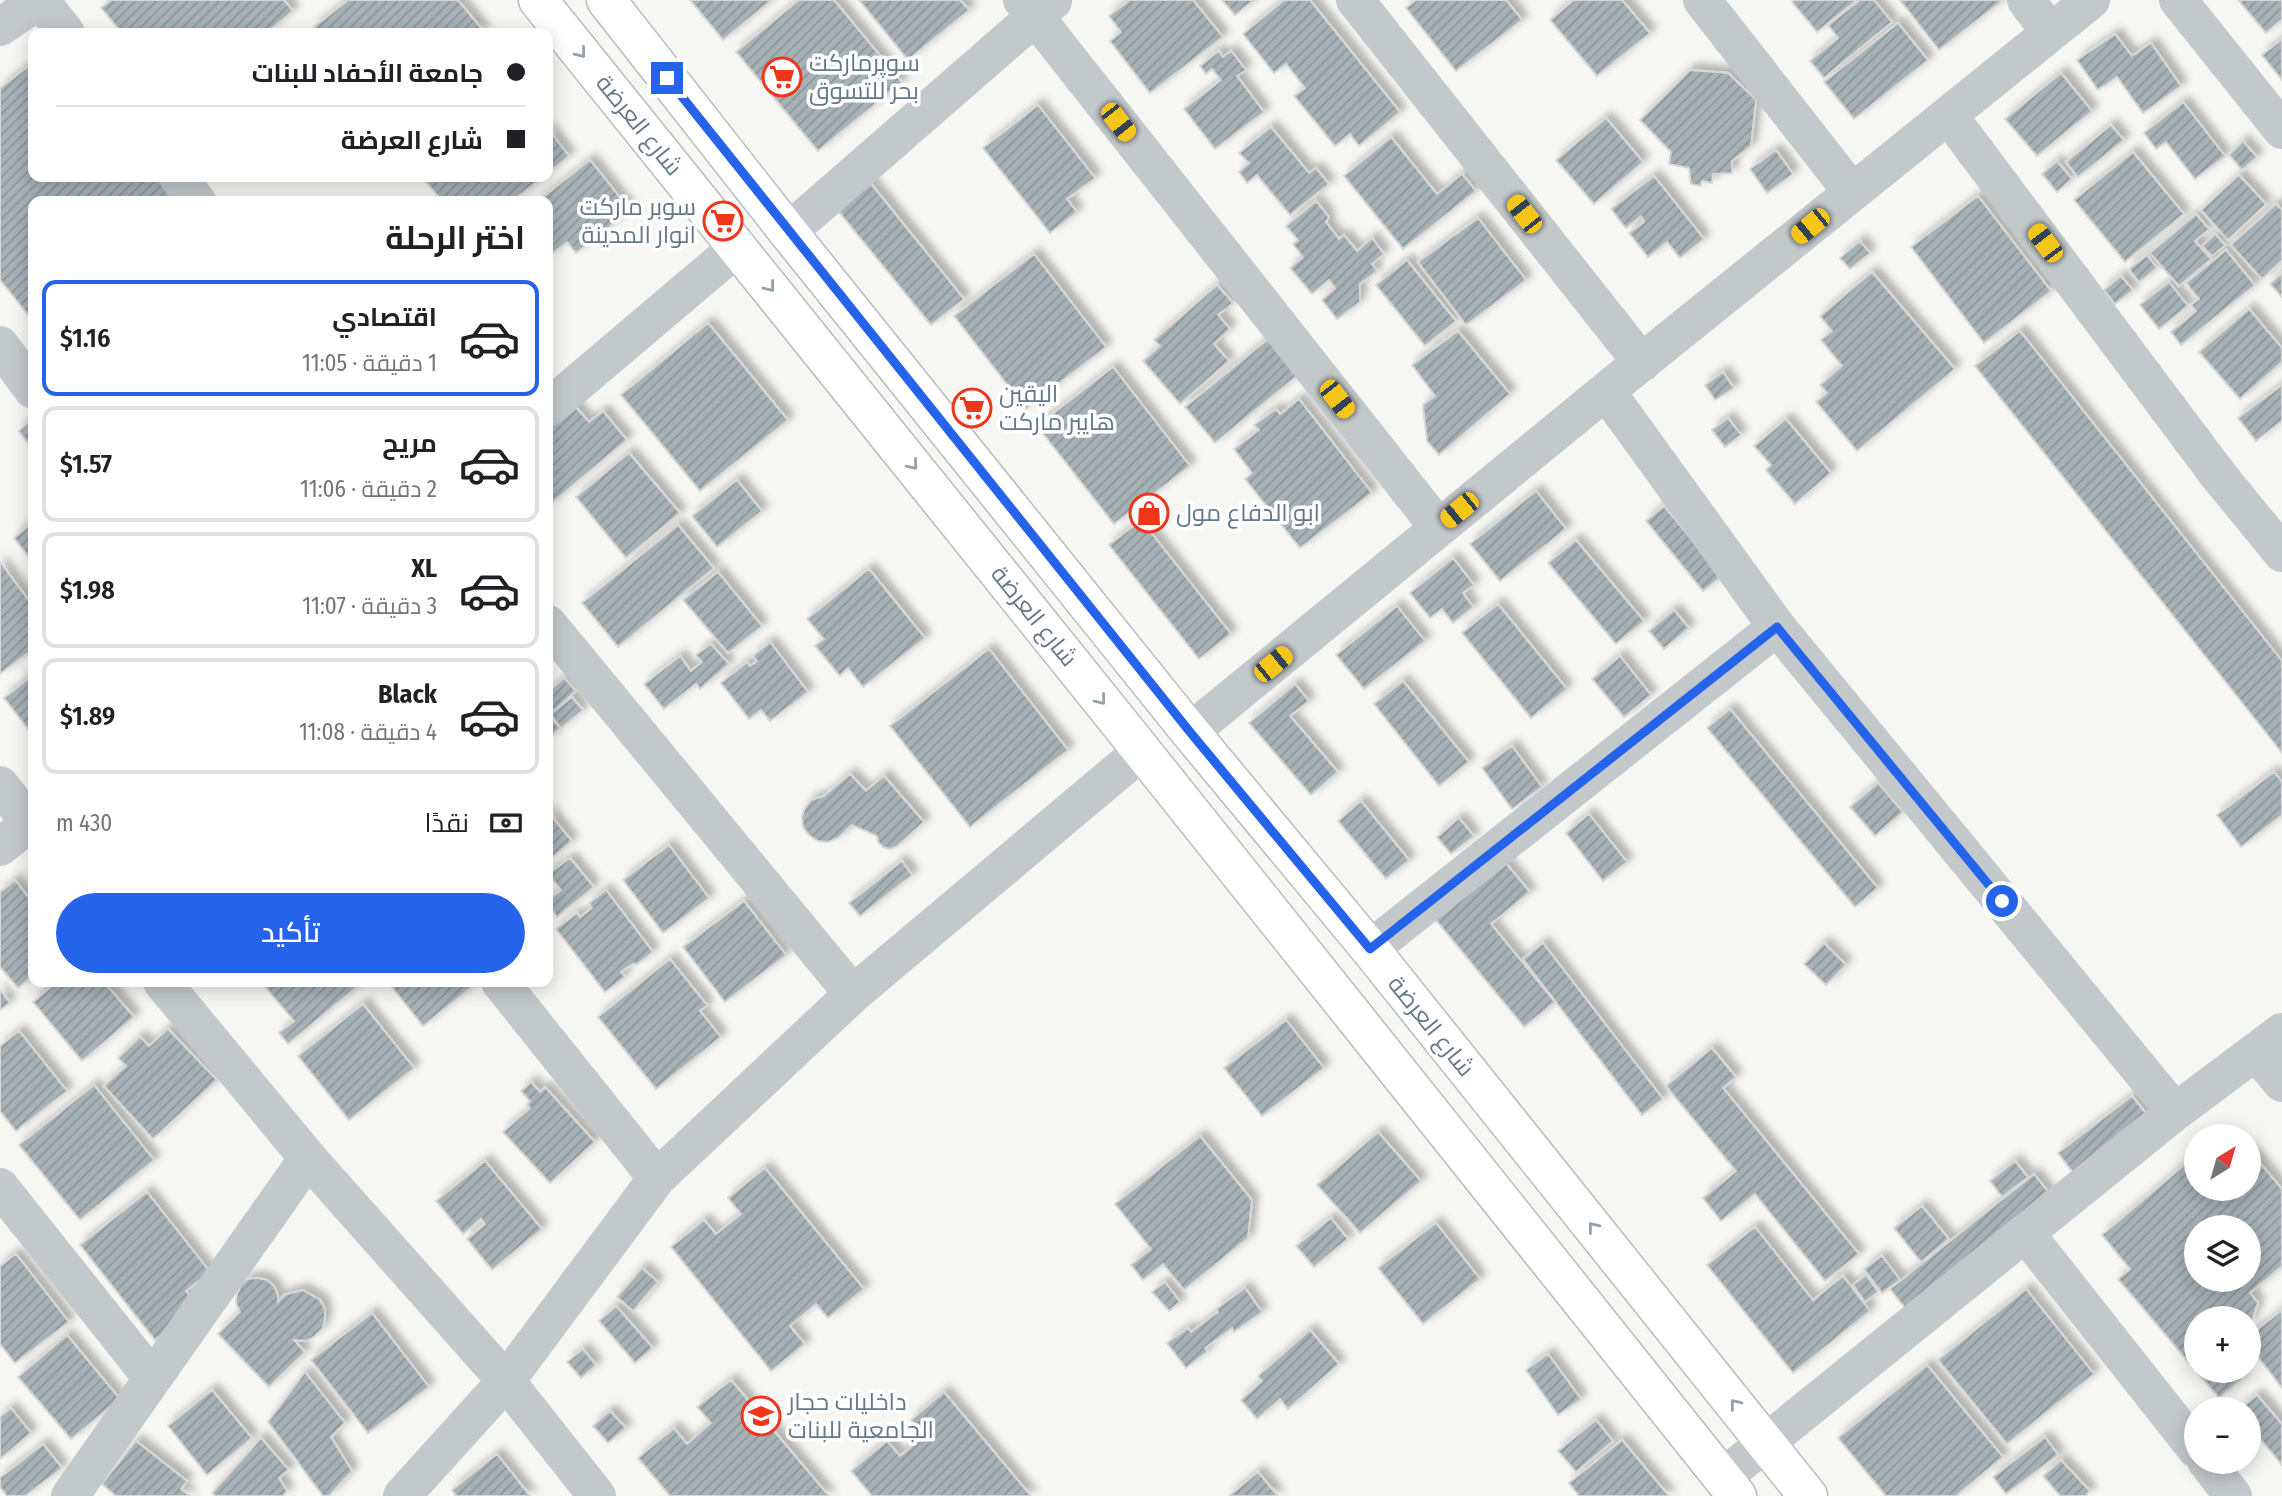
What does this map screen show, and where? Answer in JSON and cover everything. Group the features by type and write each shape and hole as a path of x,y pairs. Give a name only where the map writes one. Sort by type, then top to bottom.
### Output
{"main road":[{"name":"شارع العرضة","path":"538,0 1730,1487"},
{"name":"شارع العرضة","path":"606,0 788,232 1190,732 1370,949 1808,1496"},
{"path":"610,89 650,57"}],"street":[{"path":"0,27 40,0 62,28"},
{"path":"1355,0 1643,363"},
{"path":"1702,0 1852,191"},
{"path":"2026,0 2050,32"},
{"path":"1190,732 1438,527 2091,0"},
{"path":"2178,0 2282,130"},
{"path":"788,232 1036,5 1438,527"},
{"path":"1949,116 2219,477 2282,553"},
{"path":"182,182 193,196"},
{"path":"553,404 738,247"},
{"path":"0,345 28,383"},
{"path":"1606,391 1777,627 2175,1112"},
{"path":"1370,949 1777,627"},
{"path":"553,630 853,993"},
{"path":"402,1496 506,1381 657,1178 853,993 1142,751"},
{"path":"0,785 28,820"},
{"path":"0,848 28,828"},
{"path":"166,987 308,1158 506,1381 597,1496"},
{"path":"504,987 657,1178"},
{"path":"1730,1487 1767,1443 2175,1112 2269,1043 2282,1083"},
{"path":"70,1496 308,1158"},
{"path":"0,1187 152,1378"},
{"path":"2026,1234 2184,1434"},
{"path":"2216,1474 2233,1496"}],"building":[{"path":"111,0 284,0 293,11 272,28 118,28 101,8"},
{"path":"348,0 458,0 481,28 315,28"},
{"path":"690,0 772,0 723,40"},
{"path":"799,0 834,0 902,82 818,151 736,52"},
{"path":"859,0 960,0 969,10 908,60"},
{"path":"1130,0 1193,0 1223,37 1150,93 1110,41 1121,32 1109,16"},
{"path":"1222,0 1254,0 1235,15"},
{"path":"1284,0 1310,0 1400,112 1359,146 1350,134 1335,146 1294,96 1305,88 1286,64 1274,73 1243,34"},
{"path":"1416,0 1506,0 1522,20 1456,71 1406,8"},
{"path":"1574,0 1622,0 1650,33 1597,76 1550,20"},
{"path":"1857,0 1817,32 1792,2"},
{"path":"1860,0 1874,0 1892,22 1824,78 1810,61 1838,38 1828,25"},
{"path":"1900,0 2003,0 1939,50"},
{"path":"2238,0 2282,0 2282,19 2266,33"},
{"path":"1898,23 1928,60 1854,119 1824,82"},
{"path":"2115,34 2132,56 2151,43 2181,86 2143,113 2117,77 2098,90 2077,60"},
{"path":"2282,39 2282,80 2262,55"},
{"path":"1219,51 1223,57 1231,51 1246,70 1237,76 1264,112 1215,149 1184,109 1221,80 1212,69 1206,74 1200,66"},
{"path":"28,67 28,182 168,182 179,196 28,196 28,315 0,280 0,88"},
{"path":"1690,70 1728,73 1756,100 1751,146 1732,161 1732,173 1713,174 1712,183 1702,181 1701,186 1691,184 1689,168 1669,164 1671,152 1640,120"},
{"path":"2061,73 2092,111 2037,156 2005,119"},
{"path":"2183,102 2225,156 2195,179 2166,142 2156,149 2144,133"},
{"path":"1038,105 1095,178 1067,199 1077,212 1050,233 983,148"},
{"path":"1606,118 1643,162 1594,204 1556,160"},
{"path":"2111,125 2124,140 2078,177 2066,162"},
{"path":"1271,127 1309,173 1316,168 1329,184 1290,215 1257,175 1247,183 1239,172 1249,163 1239,153"},
{"path":"553,135 569,156 553,169"},
{"path":"1391,137 1437,194 1462,174 1476,191 1403,249 1344,176"},
{"path":"2243,141 2257,157 2242,170 2229,155"},
{"path":"1776,150 1793,174 1767,193 1750,169"},
{"path":"2133,152 2184,214 2125,262 2074,200"},
{"path":"590,160 630,210 576,253 567,242 553,253 553,196 544,196"},
{"path":"2057,161 2072,179 2057,192 2042,174"},
{"path":"2239,175 2266,204 2228,240 2201,210"},
{"path":"1654,176 1704,239 1680,258 1667,242 1648,257 1629,233 1644,222 1641,216 1626,228 1611,209"},
{"path":"868,180 964,299 931,325 835,207"},
{"path":"426,182 537,182 518,196 438,196"},
{"path":"1978,196 2051,291 1984,343 1911,247"},
{"path":"1316,201 1329,217 1326,222 1339,239 1344,235 1357,251 1372,238 1384,254 1372,264 1377,271 1360,284 1360,302 1337,319 1322,300 1335,288 1329,280 1312,294 1290,268 1303,257 1293,244 1298,240 1286,226"},
{"path":"2276,204 2282,210 2282,260 2262,279 2231,245"},
{"path":"2196,214 2209,229 2195,241 2211,259 2179,286 2150,253"},
{"path":"1478,218 1526,280 1466,325 1418,262"},
{"path":"2215,234 2225,245 2212,256 2202,246"},
{"path":"1860,241 1870,253 1850,269 1840,258"},
{"path":"2226,250 2255,285 2181,345 2171,332 2196,311 2191,305 2199,299 2186,283"},
{"path":"1034,254 1106,347 1026,409 954,316"},
{"path":"2147,255 2157,268 2139,282 2129,269"},
{"path":"1407,260 1456,321 1425,346 1376,285"},
{"path":"1872,272 1955,369 1857,451 1816,402 1827,393 1820,385 1842,366 1821,340 1832,331 1820,316"},
{"path":"2282,273 2282,297 2270,284"},
{"path":"2121,276 2133,290 2115,304 2104,290"},
{"path":"2169,282 2188,306 2159,329 2140,305"},
{"path":"1217,285 1233,303 1218,315 1230,329 1214,344 1229,361 1180,404 1143,361 1160,346 1154,340"},
{"path":"2249,309 2282,348 2282,362 2240,399 2199,352"},
{"path":"708,323 788,420 700,491 621,395"},
{"path":"1458,331 1510,394 1439,455 1427,441 1423,405 1435,396 1412,365"},
{"path":"2020,331 2282,661 2282,753 1975,366"},
{"path":"1272,336 1302,372 1215,443 1185,407"},
{"path":"1113,367 1190,466 1114,524 1037,426"},
{"path":"1723,372 1734,388 1715,400 1705,385"},
{"path":"2282,385 2282,421 2256,441 2238,418"},
{"path":"1299,399 1372,493 1300,548 1245,479 1252,473 1234,449 1259,430 1254,425 1276,409 1280,414"},
{"path":"574,405 589,422 603,411 627,440 553,502 553,422"},
{"path":"1728,418 1741,435 1725,447 1712,430"},
{"path":"1786,419 1831,473 1795,504 1766,470 1771,465 1754,446"},
{"path":"28,423 28,443 19,431"},
{"path":"629,453 680,513 626,558 576,497"},
{"path":"737,480 762,511 717,547 692,516"},
{"path":"1536,491 1566,529 1500,581 1470,544"},
{"path":"1664,506 1722,576 1703,591 1646,521"},
{"path":"1141,520 1231,634 1199,659 1109,545"},
{"path":"678,525 714,568 618,647 582,603"},
{"path":"28,526 28,556 14,538"},
{"path":"1576,540 1644,621 1616,644 1548,563"},
{"path":"1453,558 1474,585 1463,593 1473,607 1453,623 1442,609 1430,618 1410,593"},
{"path":"0,562 28,599 28,653 0,674"},
{"path":"869,569 925,638 863,687 848,668 840,676 815,646 824,639 807,619"},
{"path":"718,572 762,626 728,653 683,600"},
{"path":"1498,604 1567,689 1531,718 1462,633"},
{"path":"1397,606 1425,641 1364,689 1336,655"},
{"path":"1674,610 1689,628 1664,649 1649,631"},
{"path":"770,642 808,692 770,721 761,710 749,719 721,683 747,662 750,666 757,661 753,656"},
{"path":"711,644 729,664 700,689 696,684 664,709 644,684 680,656 691,671 702,662 696,655"},
{"path":"989,649 1068,750 970,827 890,726"},
{"path":"1620,656 1651,695 1624,717 1592,679"},
{"path":"564,678 576,691 553,711 553,688"},
{"path":"28,679 28,729 4,698"},
{"path":"1403,681 1469,762 1439,786 1374,704"},
{"path":"1295,684 1309,701 1290,716 1338,772 1311,795 1249,723"},
{"path":"572,697 583,710 561,728 553,718 553,712"},
{"path":"1730,709 1878,888 1855,907 1707,728"},
{"path":"553,720 560,728 553,734"},
{"path":"1512,746 1542,787 1512,809 1482,768"},
{"path":"2274,772 2282,782 2282,815 2241,847 2217,815"},
{"path":"850,774 866,791 884,776 924,822 896,847 890,849 878,842 877,836 852,825 838,838 828,842 818,841 803,827 805,808 811,800 824,796"},
{"path":"1878,783 1903,812 1875,836 1850,807"},
{"path":"1361,801 1409,860 1386,879 1338,821"},
{"path":"1589,814 1627,862 1603,881 1566,833"},
{"path":"553,818 572,841 553,857"},
{"path":"1459,818 1474,836 1451,854 1437,837"},
{"path":"669,845 709,898 663,933 623,880"},
{"path":"570,858 594,887 557,917 553,912 553,896 561,890 553,880 553,870"},
{"path":"902,861 912,875 860,916 849,903"},
{"path":"1505,862 1530,892 1491,924 1555,1002 1524,1027 1435,919"},
{"path":"15,880 28,897 28,979 18,988 0,967 0,892"},
{"path":"606,890 653,952 621,972 625,977 605,992 556,929 577,913 580,917 592,908 589,903"},
{"path":"744,901 786,955 725,1002 683,947"},
{"path":"1543,943 1663,1099 1642,1115 1523,959"},
{"path":"1824,943 1846,965 1826,985 1804,964"},
{"path":"670,959 707,1005 700,1011 721,1037 656,1089 598,1017"},
{"path":"51,987 108,987 134,1017 82,1061 33,1002"},
{"path":"265,987 357,987 288,1044 279,1033 294,1021"},
{"path":"392,987 472,987 423,1026"},
{"path":"0,990 10,1003 0,1010"},
{"path":"363,1004 414,1068 349,1120 298,1056"},
{"path":"1286,1020 1324,1068 1262,1116 1224,1068"},
{"path":"168,1029 217,1080 153,1139 104,1086 126,1066 118,1058 140,1037 149,1046"},
{"path":"19,1031 67,1091 16,1131 0,1111 0,1046"},
{"path":"1712,1048 1736,1077 1723,1088 1859,1254 1825,1281 1755,1194 1721,1221 1703,1198 1736,1171 1666,1086"},
{"path":"531,1082 540,1092 545,1087 595,1142 550,1183 503,1132 530,1108 527,1104 530,1101 521,1091"},
{"path":"94,1085 154,1160 80,1220 19,1145"},
{"path":"2132,1096 2149,1117 2074,1174 2058,1153"},
{"path":"1378,1132 1421,1181 1360,1233 1317,1185"},
{"path":"1200,1136 1252,1200 1248,1238 1184,1290 1163,1264 1143,1280 1131,1265 1151,1249 1115,1204"},
{"path":"485,1161 542,1229 492,1270 467,1239 485,1224 481,1219 463,1234 436,1201"},
{"path":"2015,1161 2028,1177 2002,1197 1990,1181"},
{"path":"2261,1164 2282,1189 2282,1266 2261,1284 2261,1215 2184,1215 2184,1292 2251,1292 2258,1303 2257,1306 2184,1306 2184,1357 2118,1279 2130,1269 2102,1235 2184,1165 2184,1201 2261,1201"},
{"path":"765,1168 864,1289 828,1318 816,1304 790,1326 805,1344 771,1371 671,1247 704,1220 716,1234 741,1214 728,1198"},
{"path":"2034,1174 2050,1194 1905,1308 1890,1289"},
{"path":"147,1192 210,1272 186,1291 198,1307 155,1340 80,1245"},
{"path":"1922,1206 1949,1239 1921,1262 1894,1228"},
{"path":"1331,1218 1348,1239 1314,1267 1296,1246"},
{"path":"1436,1223 1480,1279 1423,1324 1378,1268"},
{"path":"1755,1227 1813,1300 1843,1276 1870,1311 1793,1373 1707,1265"},
{"path":"16,1254 69,1322 15,1363 0,1344 0,1266"},
{"path":"1882,1256 1900,1280 1882,1293 1864,1269"},
{"path":"642,1268 658,1282 633,1311 617,1297"},
{"path":"1866,1275 1878,1292 1865,1302 1853,1285"},
{"path":"248,1279 267,1280 274,1286 278,1302 284,1295 303,1290 320,1300 325,1309 322,1329 306,1341 294,1340 305,1352 269,1387 218,1334 240,1312 236,1303 241,1285"},
{"path":"1165,1282 1180,1302 1169,1311 1152,1292"},
{"path":"1245,1288 1262,1312 1234,1332 1232,1328 1205,1348 1208,1351 1186,1368 1167,1343 1188,1328 1191,1332"},
{"path":"2026,1289 2094,1374 2007,1444 1938,1360"},
{"path":"616,1306 653,1348 635,1363 599,1321"},
{"path":"2282,1310 2282,1388 2261,1361 2261,1327"},
{"path":"372,1313 429,1387 368,1433 311,1360"},
{"path":"1310,1330 1339,1364 1288,1409 1280,1399 1257,1419 1241,1400 1262,1381 1258,1376"},
{"path":"67,1335 120,1399 71,1439 18,1377"},
{"path":"583,1349 596,1365 581,1378 567,1362"},
{"path":"1548,1354 1581,1399 1558,1415 1526,1370"},
{"path":"1927,1365 2003,1457 1956,1496 1886,1496 1838,1438"},
{"path":"305,1372 345,1423 331,1437 352,1471 329,1496 323,1496 268,1422"},
{"path":"731,1380 829,1496 670,1496 638,1458 674,1428 687,1444 711,1423 697,1407"},
{"path":"2206,1383 2237,1383 2220,1397"},
{"path":"212,1390 252,1438 207,1475 168,1426"},
{"path":"944,1392 1031,1496 872,1496 851,1471 887,1441 900,1456 924,1436 911,1420"},
{"path":"2261,1400 2282,1424 2282,1465 2261,1440"},
{"path":"11,1408 31,1433 0,1459 0,1417"},
{"path":"610,1411 626,1428 608,1443 593,1426"},
{"path":"1596,1420 1613,1441 1576,1472 1558,1451"},
{"path":"2045,1437 2058,1455 2006,1494 1993,1477"},
{"path":"261,1438 289,1470 279,1478 287,1491 283,1496 216,1496 212,1493"},
{"path":"1622,1440 1669,1496 1579,1496 1569,1483"},
{"path":"136,1441 187,1481 181,1489 190,1496 116,1496 102,1484"},
{"path":"43,1444 62,1468 25,1496 7,1496 0,1487 0,1478"},
{"path":"497,1454 530,1496 456,1496 452,1490"},
{"path":"2061,1460 2090,1491 2085,1496 2060,1496 2043,1476"},
{"path":"1258,1472 1278,1496 1229,1496"}],"place":[{"name":"سوپرمارکت بحر للتسوق","path":"782,77"},
{"name":"سوبر ماركت انوار المدينة","path":"723,221"},
{"name":"اليقين هايبر ماركت","path":"972,408"},
{"name":"ابو الدفاع مول","path":"1149,513"},
{"name":"داخليات حجار الجامعية للبنات","path":"761,1416"}],"route":[{"path":"667,78 1280,844 1370,949 1777,627 2002,901"}]}
